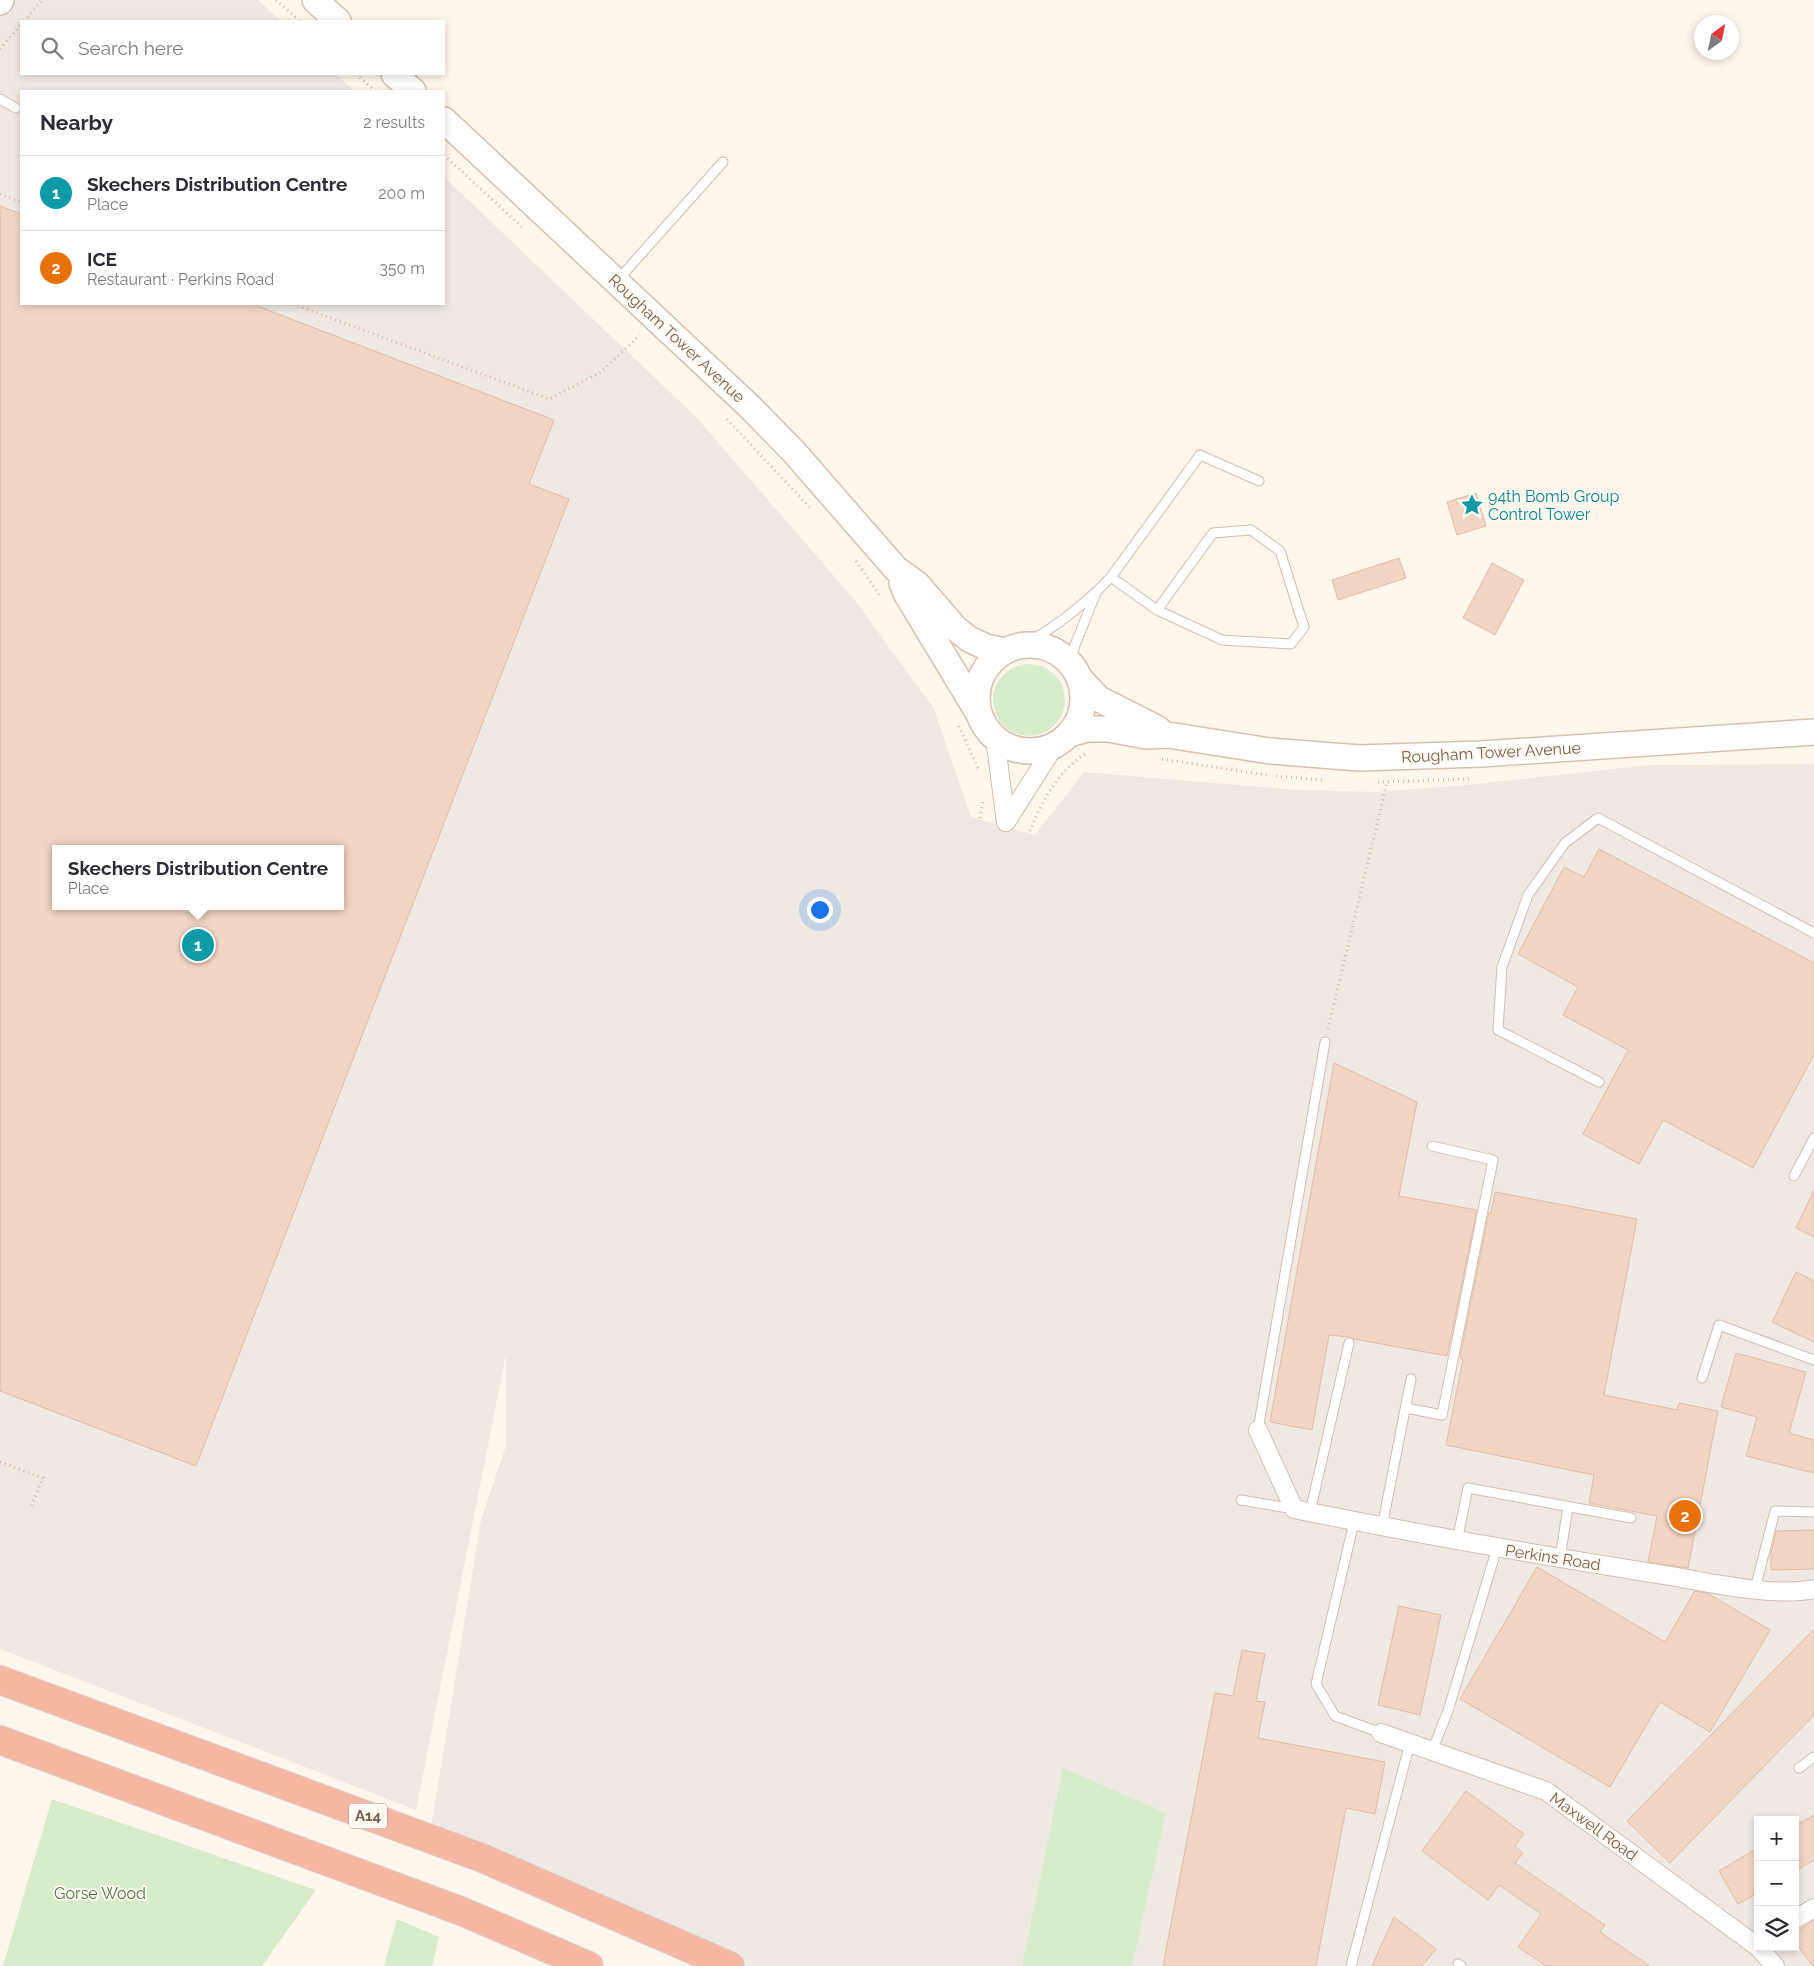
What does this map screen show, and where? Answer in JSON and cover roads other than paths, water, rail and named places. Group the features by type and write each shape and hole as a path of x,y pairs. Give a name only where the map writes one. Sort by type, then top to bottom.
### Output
{"highway":[{"name":"A14","path":"0,1680 482,1858 730,1966"},
{"path":"0,1740 462,1911 588,1966"}],"street":[{"path":"316,0 337,20"},
{"path":"395,75 412,90"},
{"name":"Rougham Tower Avenue","path":"445,121 750,407 794,452 896,569 917,584 955,628 969,639 986,646 1011,649"},
{"name":"Rougham Tower Avenue","path":"896,569 907,595 981,717"},
{"path":"995,738 1006,822 1062,740 1078,722 1082,708 1083,692 1075,671 1060,654 1047,648 1033,645 1011,649 992,660 983,673 981,680 977,702 981,717 995,738 1008,746 1024,750 1040,750 1062,740"},
{"name":"Rougham Tower Avenue","path":"1075,671 1099,699 1143,720 1168,735"},
{"name":"Rougham Tower Avenue","path":"1062,740 1088,729 1108,728 1146,736 1168,735 1270,751 1359,758 1481,754 1814,732"},
{"path":"1258,1430 1302,1510"},
{"name":"Perkins Road","path":"1302,1510 1354,1522 1497,1548 1755,1589 1800,1591 1814,1589"},
{"name":"Maxwell Road","path":"1381,1733 1546,1791 1754,1943"},
{"path":"1799,1917 1814,1908"},
{"name":"Maxwell Road","path":"1762,1951 1775,1966"}],"lane":[{"path":"0,99 16,108"},
{"path":"616,282 723,162"},
{"path":"1011,649 1035,640 1096,593 1111,577 1200,455 1259,481"},
{"path":"1111,577 1157,610 1222,640 1290,644 1304,627 1280,550 1251,530 1213,533 1157,610"},
{"path":"1075,671 1075,645 1096,593"},
{"path":"1600,1082 1498,1030 1502,966 1528,895 1565,843 1598,818 1814,933"},
{"path":"1258,1430 1324,1042"},
{"path":"1794,1176 1814,1138"},
{"path":"1406,1408 1442,1415 1493,1160 1432,1146"},
{"path":"1702,1378 1719,1324 1814,1360"},
{"path":"1302,1510 1349,1343"},
{"path":"1382,1527 1411,1379"},
{"path":"1457,1541 1468,1488 1631,1518"},
{"name":"Perkins Road","path":"1241,1500 1302,1510"},
{"path":"1560,1558 1568,1507"},
{"path":"1755,1589 1775,1511 1814,1512"},
{"path":"1354,1522 1316,1684 1335,1716 1381,1733"},
{"path":"1432,1751 1448,1711 1497,1548"},
{"path":"1351,1966 1410,1743"},
{"path":"1799,1768 1814,1757"}],"place":[{"name":"94th Bomb Group Control Tower","path":"1472,505"},
{"name":"Skechers Distribution Centre","path":"198,945"},
{"name":"ICE","path":"1685,1516"}],"park label":[{"name":"Gorse Wood","path":"100,1893"}]}
